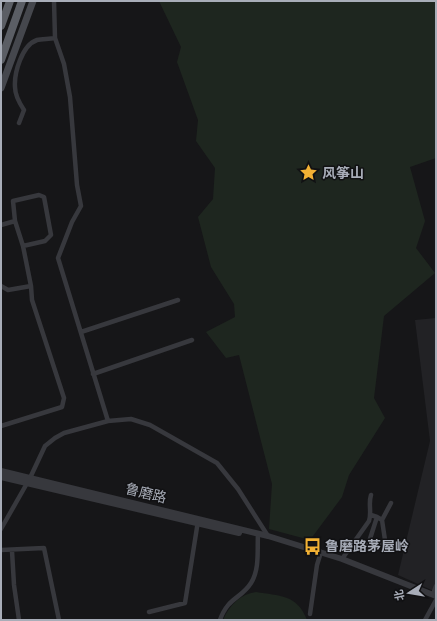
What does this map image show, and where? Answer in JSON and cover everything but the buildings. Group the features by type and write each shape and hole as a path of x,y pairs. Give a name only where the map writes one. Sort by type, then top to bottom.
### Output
{"highway":[{"path":"1,26 10,1"},
{"path":"1,60 22,1"}],"main road":[{"path":"1,88 34,1"}],"street":[{"path":"54,1 55,38 64,64 70,97 77,185 81,206 72,222 58,258 108,421"},
{"path":"19,123 24,110 15,88 15,83 22,57 26,50 37,40 55,38"},
{"path":"1,426 62,408 64,398 32,300 31,286 23,246 15,221 13,201 39,194 44,197 51,235 45,241 23,246"},
{"path":"1,225 15,221"},
{"path":"1,286 8,290 31,286"},
{"path":"81,332 178,300"},
{"path":"93,374 192,340"},
{"path":"1,529 29,480 45,446 55,438 64,433 108,421 138,420 150,425 217,463 238,489 268,536"},
{"name":"鲁磨路","path":"1,471 29,480 285,542 342,558 435,597"},
{"name":"鲁磨路","path":"1,477 29,480"},
{"path":"342,558 345,552 355,541 371,515 369,501 371,495"},
{"path":"355,541 377,546 385,540 382,520 391,503"},
{"path":"371,515 382,520"},
{"path":"368,545 377,517"},
{"path":"149,612 185,603 198,521"},
{"path":"220,620 229,603 247,589 254,577 258,536"},
{"name":"鲁磨路","path":"258,536 268,536 285,542"},
{"path":"1,550 12,551 44,548 59,620"},
{"path":"12,551 14,585 19,620"},
{"path":"310,614 320,552"},
{"path":"428,619 435,597 436,586"}],"shaded area":[{"path":"159,1 436,1 436,158 410,167 425,221 416,248 435,273 384,316 374,398 385,418 349,475 342,497 310,540 269,529 272,484 239,355 226,358 206,332 235,317 234,304 211,267 198,217 213,199 215,168 196,141 198,120 177,62 181,47"},
{"path":"436,318 436,592 398,575 430,441 415,320"},
{"path":"256,592 280,596 293,601 303,611 307,620 223,620 228,610 240,598"}],"place":[{"name":"风筝山","path":"309,173"},
{"name":"鲁磨路茅屋岭","path":"312,546"}]}
